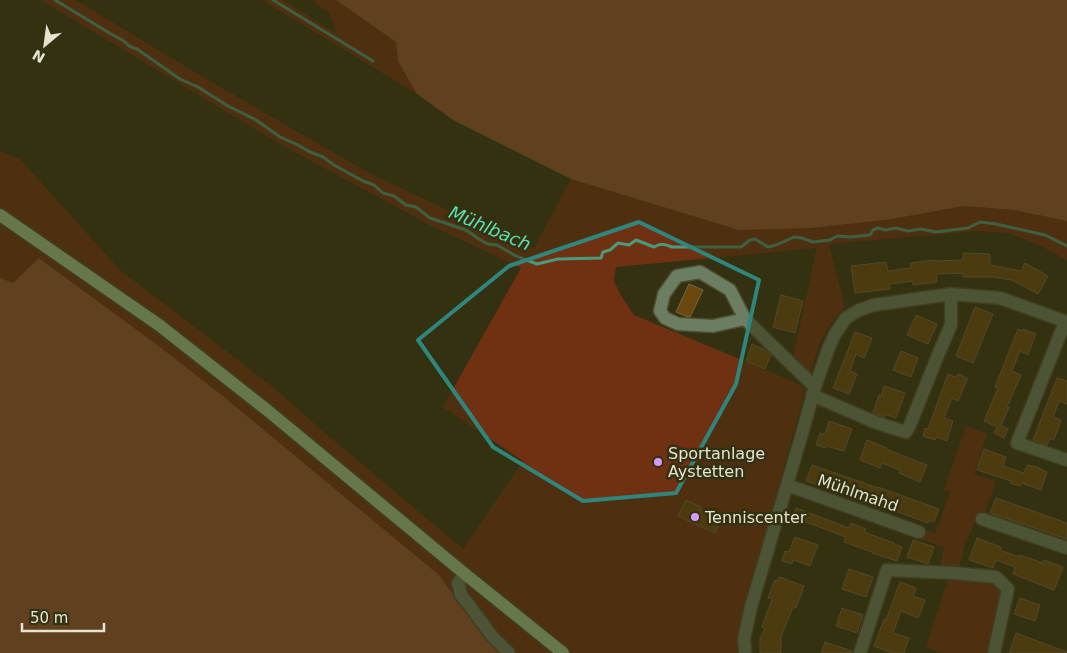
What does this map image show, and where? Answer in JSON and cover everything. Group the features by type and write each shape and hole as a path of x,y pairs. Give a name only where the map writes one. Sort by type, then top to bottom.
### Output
{"main road":[{"path":"0,215 159,326 267,410 563,653"}],"street":[{"path":"745,318 713,326 678,324 665,318 660,311 664,294 677,276 700,272 730,290 745,318 815,386 877,423 906,432 951,325 951,294"},
{"path":"745,653 744,639 751,607 815,386 828,347 835,334 846,318 859,310 874,305 951,294 1000,298 1066,322 1017,443 1067,460"},
{"name":"Mühlmahd","path":"787,486 919,532"},
{"path":"982,519 1067,548"},
{"path":"860,653 887,570 996,577 1008,589 994,653"},
{"path":"465,574 458,583 461,594 492,636 509,653"}],"highlighted area":[{"path":"639,222 759,280 736,384 676,493 583,501 493,447 418,340 509,266"}],"shaded area":[{"path":"41,0 76,0 196,73 367,172 489,230 534,248 571,179 739,230 892,219 964,206 1015,210 1067,221 1067,260 1041,246 1009,233 979,231 829,244 845,307 831,323 819,344 810,375 793,357 817,248 616,267 614,281 634,315 799,384 805,392 737,643 737,653 502,653 467,614 439,575 224,397 156,344 40,258 13,284 0,278 0,151 20,159 120,270 273,387 463,549 523,461 443,407 521,268 432,226 278,143"},
{"path":"262,0 282,0 337,34 329,13 312,0 336,0 396,42 398,61 417,94"},
{"path":"336,0 1067,0 1067,221 1015,210 964,206 892,219 810,228 739,230 571,179 453,120 417,94 398,61 396,42"},
{"path":"39,258 156,344 224,397 439,575 467,614 502,653 0,653 0,278 13,283"},
{"path":"966,426 987,434 974,474 996,481 983,518 975,522 965,544 958,573 939,571 944,547 918,538 921,529 935,534 950,492 944,490"},
{"path":"950,573 996,578 1008,589 993,653 943,653 926,647"}],"building":[{"path":"963,253 990,254 990,265 1021,271 1025,263 1048,276 1038,294 1012,280 993,277 963,277 963,273 936,274 937,282 913,285 913,281 889,284 890,289 855,293 851,266 886,262 888,271 911,268 911,263 935,260 963,260"},
{"path":"689,284 703,290 690,317 676,312"},
{"path":"781,295 803,301 795,333 773,327"},
{"path":"975,307 993,314 973,363 956,356"},
{"path":"916,315 937,324 928,344 907,335"},
{"path":"1018,329 1036,334 1028,355 1020,351 1012,371 1021,375 1001,426 1008,429 1004,438 994,433 997,427 984,421 998,388 995,387"},
{"path":"855,332 872,338 864,358 856,354 850,371 857,374 849,394 833,388"},
{"path":"752,344 771,355 765,369 746,361"},
{"path":"901,351 918,358 911,377 893,370"},
{"path":"948,374 955,377 959,374 967,378 967,380 958,401 952,398 944,418 953,421 947,441 936,437 935,440 923,436 925,428 928,429"},
{"path":"1057,378 1067,381 1067,404 1059,401 1053,417 1061,420 1054,440 1050,438 1047,445 1033,440"},
{"path":"884,386 905,393 896,418 884,414 884,417 873,413"},
{"path":"829,421 852,429 844,451 816,445 820,433 825,435"},
{"path":"867,440 927,465 920,482 899,473 900,470 882,463 880,468 860,460"},
{"path":"984,449 1006,457 1003,466 1024,473 1027,465 1047,472 1041,490 1021,483 1020,486 1010,483 1011,481 977,470"},
{"path":"812,465 939,509 934,522 929,520 928,523 860,498 806,481"},
{"path":"996,498 1067,523 1067,539 990,513"},
{"path":"686,500 701,507 700,510 721,520 715,533 678,516"},
{"path":"796,508 849,528 851,523 866,529 864,532 902,547 897,561 844,542 846,537 792,517"},
{"path":"795,537 818,545 810,566 793,560 792,564 782,561 785,551 789,552"},
{"path":"977,538 1001,547 1000,550 1019,557 1020,555 1043,563 1044,560 1063,567 1054,590 1013,574 1015,567 996,560 993,568 969,560"},
{"path":"913,540 934,547 928,564 907,557"},
{"path":"849,569 873,577 866,597 842,589"},
{"path":"779,577 804,586 796,608 793,607 781,637 781,653 760,653 760,639 765,628 762,627 772,599 768,598 775,580 777,581"},
{"path":"900,582 916,588 913,596 925,600 918,618 901,611 893,633 909,638 904,653 892,653 874,646"},
{"path":"1020,598 1040,605 1035,621 1014,614"},
{"path":"842,608 863,615 857,633 836,626"},
{"path":"1016,633 1067,652 1067,653 1009,653"},
{"path":"825,642 852,651 852,653 821,653"}],"waterway":[{"name":"Mühlbach","path":"55,0 124,41 129,46 137,49 180,79 198,87 228,106 256,120 280,137 323,157 363,181 374,185 383,193 394,196 406,205 416,207 430,218 466,230 488,244 497,245 516,256 537,264 558,259 601,258 603,252 610,250 618,243 629,245 636,240 654,247 663,244 672,247 741,247 750,240 755,239 768,247 794,237 813,242 830,240 837,236 870,235 873,230 878,228 885,230 896,228 908,231 921,229 936,232 968,228 980,222 1045,235 1067,246"},
{"path":"273,0 373,61"}],"place":[{"name":"Sportanlage Aystetten","path":"658,462"},
{"name":"Tenniscenter","path":"695,517"}]}
